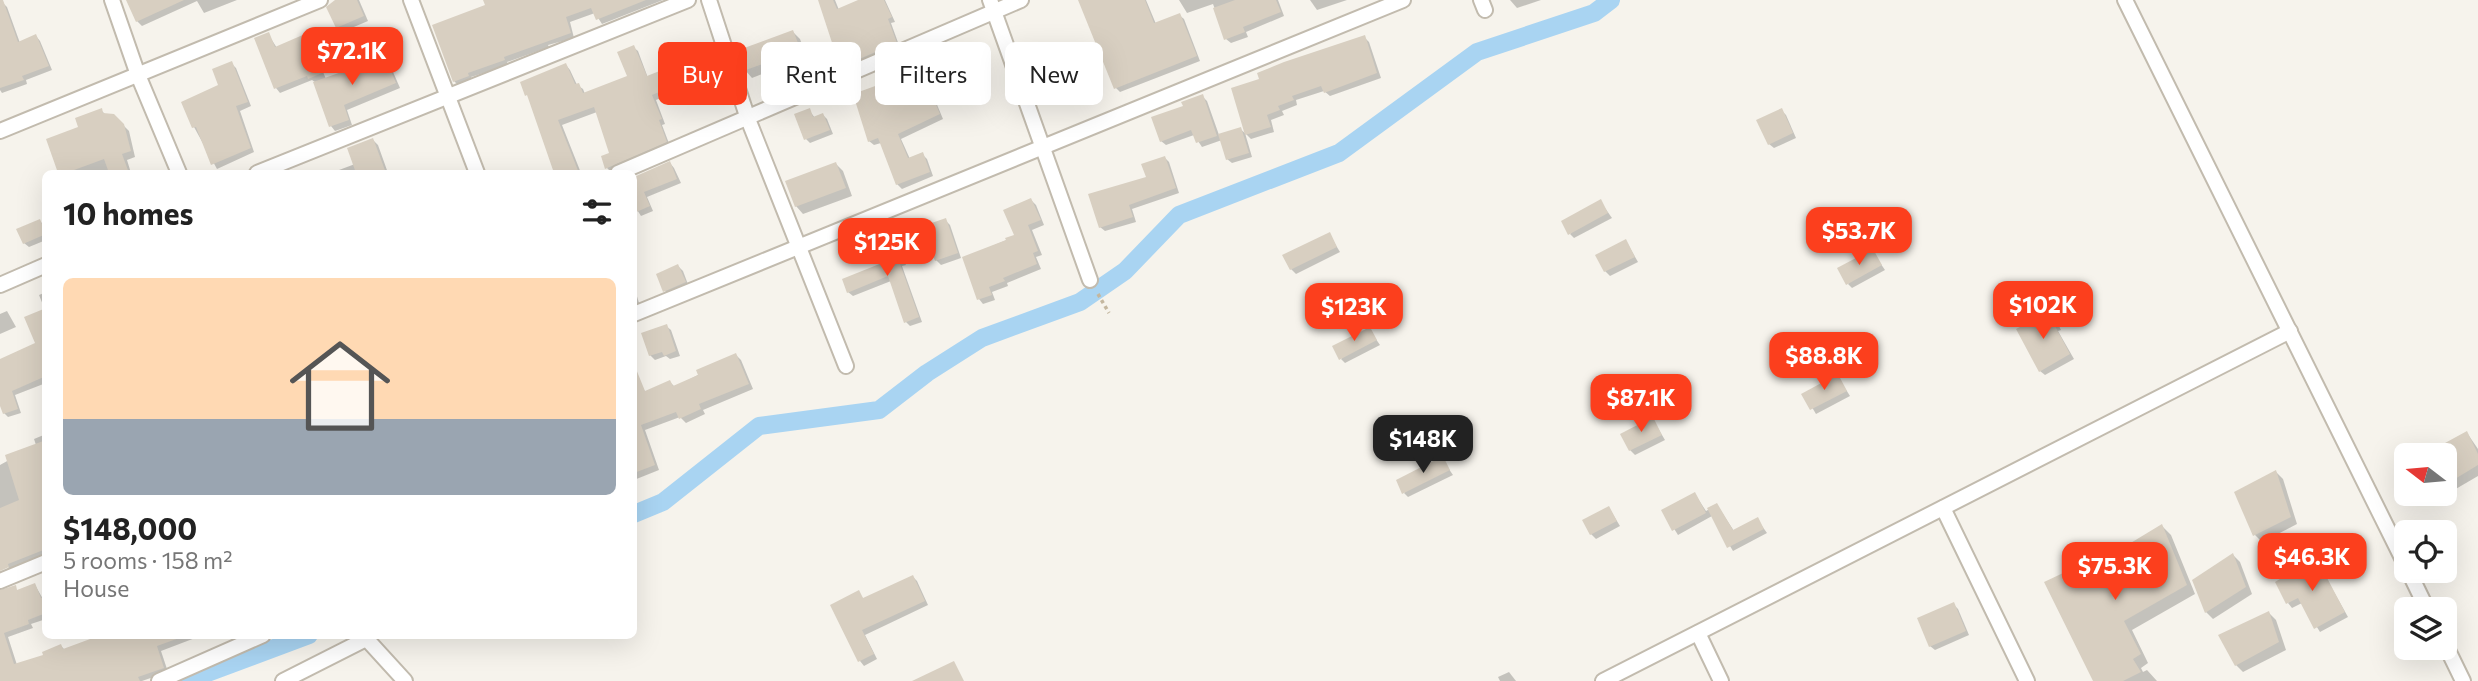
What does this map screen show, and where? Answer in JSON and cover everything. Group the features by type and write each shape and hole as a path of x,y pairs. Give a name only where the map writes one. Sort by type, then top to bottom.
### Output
{"street":[{"path":"112,0 138,75 178,170"},
{"path":"0,131 320,0"},
{"path":"411,0 476,170"},
{"path":"265,170 688,0"},
{"path":"709,0 748,119 846,366"},
{"path":"625,170 748,119 992,6 1021,0"},
{"path":"637,313 1403,0"},
{"path":"2125,0 2394,542"},
{"path":"992,6 1090,279"},
{"path":"0,285 42,267"},
{"path":"1603,681 2290,331"},
{"path":"1943,508 2027,681"},
{"path":"0,581 42,564"},
{"path":"1698,633 1721,681"},
{"path":"159,681 254,639"},
{"path":"283,681 361,639"},
{"path":"367,639 405,681"},
{"path":"2453,660 2463,681"}],"path":[{"path":"1090,279 1109,313"}],"building":[{"path":"0,0 3,0 18,42 36,34 49,66 22,76 24,80 0,88"},
{"path":"126,0 184,0 136,22"},
{"path":"335,0 357,0 364,16 336,28 326,7"},
{"path":"483,0 646,0 596,20 591,8 566,17 571,33 504,57 505,60 468,73 469,76 453,82 432,25 485,5"},
{"path":"818,0 833,0 837,9 858,0 884,0 892,17 888,19 897,42 875,42 875,52 861,58 861,42 832,42"},
{"path":"1078,0 1145,0 1154,23 1180,13 1197,56 1114,89 1103,62 1103,42 1095,42"},
{"path":"1235,0 1276,0 1281,12 1243,27 1245,32 1224,40 1213,8"},
{"path":"793,30 798,42 761,42 761,65 747,70 747,47"},
{"path":"269,32 275,47 305,34 322,73 274,89 254,38"},
{"path":"1365,35 1377,73 1324,93 1321,86 1292,96 1294,100 1278,106 1280,110 1267,115 1271,127 1245,135 1231,88 1259,79 1257,73 1284,62"},
{"path":"634,45 647,76 658,72 658,93 652,95 662,119 659,120 667,142 605,169 601,156 609,153 594,107 558,120 578,170 553,170 520,82 566,63 575,84 579,83 583,93 627,76 617,52"},
{"path":"383,52 396,83 344,105 349,120 329,127 313,82 353,68 352,65"},
{"path":"232,61 248,102 236,106 251,148 211,165 196,127 192,128 181,102 218,85 212,69"},
{"path":"875,86 875,105 936,105 940,114 898,134 908,158 923,152 930,172 896,185 878,138 868,142 856,105 861,105 861,91"},
{"path":"1203,94 1217,136 1196,143 1191,130 1160,142 1151,117 1183,106 1181,102"},
{"path":"102,108 103,113 114,114 124,124 131,151 122,154 128,170 108,170 104,159 74,170 57,170 46,139 78,127 75,118"},
{"path":"810,108 813,117 823,113 830,130 804,140 794,114"},
{"path":"1782,108 1793,133 1768,145 1756,120"},
{"path":"1241,127 1249,153 1226,160 1218,134"},
{"path":"373,138 385,170 355,170 347,148"},
{"path":"1165,156 1176,188 1129,205 1133,217 1099,228 1088,194 1146,177 1141,164"},
{"path":"670,161 677,179 644,192 650,206 637,212 637,176"},
{"path":"836,162 846,188 795,207 785,181"},
{"path":"1031,198 1041,220 1028,225 1038,251 1033,253 1037,264 1003,278 1005,281 989,287 992,295 977,300 962,257 1014,235 1003,210"},
{"path":"1601,199 1608,213 1568,235 1561,221"},
{"path":"946,218 958,253 935,261 923,226"},
{"path":"40,219 42,236 23,244 16,229"},
{"path":"1330,232 1337,247 1290,270 1282,255"},
{"path":"893,236 919,317 904,323 888,276 847,293 842,279 882,263 875,243"},
{"path":"1626,239 1635,257 1604,272 1595,255"},
{"path":"1873,249 1882,265 1846,285 1837,268"},
{"path":"678,264 686,282 663,292 656,274"},
{"path":"1350,287 1356,300 1318,319 1311,307"},
{"path":"42,310 42,378 12,391 18,409 3,414 0,406 0,359 35,343 24,317"},
{"path":"2051,311 2057,325 2055,326 2070,354 2039,372 2016,329"},
{"path":"667,324 676,351 664,356 662,352 649,356 641,333"},
{"path":"1370,327 1377,340 1339,360 1332,346"},
{"path":"736,353 749,384 699,404 701,409 679,419 676,412 641,425 655,465 637,472 637,371 645,391 670,380 673,386 698,375 696,370"},
{"path":"1838,374 1847,391 1810,410 1801,394"},
{"path":"1653,417 1662,435 1629,451 1620,434"},
{"path":"2467,431 2478,454 2478,465 2457,478 2457,443 2445,443"},
{"path":"42,441 42,551 8,564 9,567 0,571 0,508 19,500 5,455"},
{"path":"1443,456 1450,470 1402,494 1396,480"},
{"path":"2276,470 2291,517 2253,536 2234,492"},
{"path":"1695,492 1706,513 1672,531 1661,510"},
{"path":"1717,503 1733,530 1758,517 1764,529 1727,548 1707,508"},
{"path":"1609,506 1617,521 1590,535 1582,520"},
{"path":"2162,524 2187,585 2124,621 2141,654 2133,659 2141,672 2123,681 2093,681 2044,582 2093,559 2096,564"},
{"path":"2233,553 2246,587 2205,613 2192,580"},
{"path":"2316,557 2345,612 2314,629 2298,598 2286,604 2275,582"},
{"path":"913,575 925,601 862,630 874,654 858,662 830,605 859,590 863,598"},
{"path":"35,583 42,598 42,615 28,620 29,624 4,633 14,664 43,655 42,652 61,644 63,649 90,639 176,639 157,646 164,668 138,677 140,681 0,681 0,590 16,585 17,590"},
{"path":"1954,602 1966,631 1929,647 1917,618"},
{"path":"2269,611 2279,642 2235,666 2218,635"},
{"path":"954,661 964,681 912,681"}],"waterway":[{"path":"637,513 663,502 759,426 879,410 927,373 982,338 1080,302 1125,271 1179,215 1339,153 1477,52 1594,13 1611,0"},
{"path":"186,681 298,639"}]}
